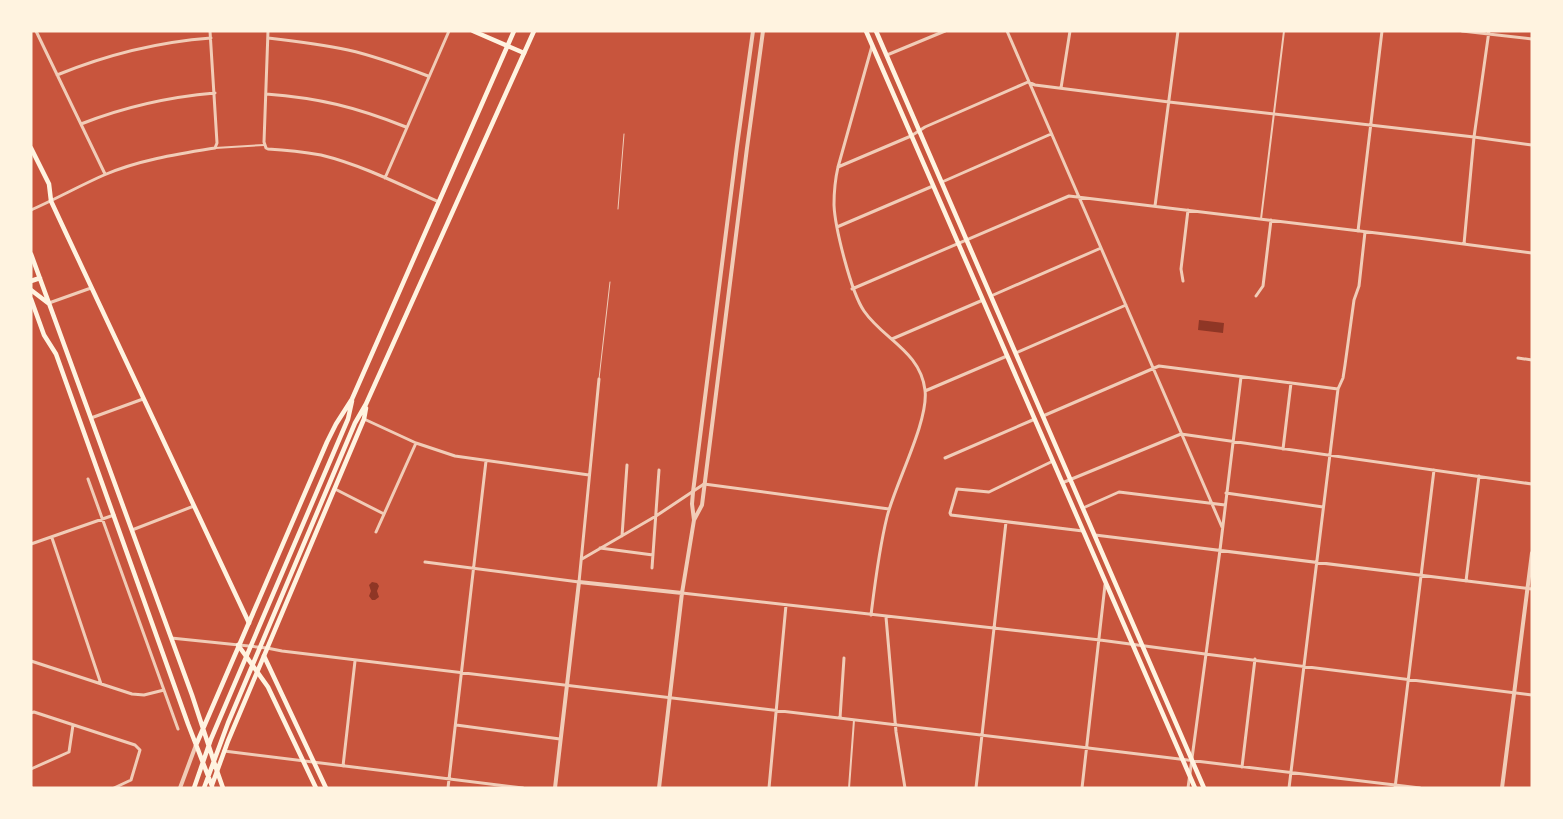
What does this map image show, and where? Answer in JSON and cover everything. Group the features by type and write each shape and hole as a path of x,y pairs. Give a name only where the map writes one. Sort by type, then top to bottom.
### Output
{"main road":[{"path":"473,31 524,53"},
{"path":"196,745 326,442 352,399 514,31"},
{"path":"204,788 228,723 355,423 366,404 534,31"},
{"path":"866,31 1195,788"},
{"path":"876,31 1204,788"},
{"path":"31,148 49,184 51,201 249,623"},
{"path":"31,254 171,638 223,788"},
{"path":"31,281 40,278"},
{"path":"31,290 49,303"},
{"path":"31,299 44,335 56,354 212,787"},
{"path":"194,788 211,739 348,419 352,399"},
{"path":"212,787 224,751 364,419 366,404"},
{"path":"99,475 110,471"},
{"path":"238,646 268,687 316,788"},
{"path":"264,656 326,788"}],"street":[{"path":"36,31 105,174"},
{"path":"210,31 215,93 217,143 215,148"},
{"path":"264,145 268,31"},
{"path":"385,178 448,31"},
{"path":"659,788 682,593 694,520 693,492 710,354 753,31"},
{"path":"694,520 702,505 763,31"},
{"path":"886,55 945,31"},
{"path":"1007,31 1222,527"},
{"path":"1061,88 1070,31"},
{"path":"1155,206 1178,31"},
{"path":"1261,219 1284,31"},
{"path":"1358,231 1382,31"},
{"path":"1462,31 1532,39"},
{"path":"1464,244 1474,137 1489,33"},
{"path":"57,75 131,50 170,42 211,38"},
{"path":"268,38 309,42 350,50 428,76"},
{"path":"871,615 889,509 918,430 925,405 925,391 922,378 913,359 864,311 852,289 834,207 834,185 838,167 872,46"},
{"path":"838,167 912,136 919,130 1028,82 1036,85 1169,102 1532,145"},
{"path":"81,124 112,112 145,104 178,97 215,93"},
{"path":"266,94 302,97 337,103 372,113 406,127"},
{"path":"942,182 1051,134"},
{"path":"31,210 105,174 144,162 215,148 264,145 268,149 323,156 385,178 439,202"},
{"path":"838,227 933,186"},
{"path":"732,187 742,188"},
{"path":"852,289 1069,196 1532,253"},
{"path":"1183,281 1181,269 1188,210"},
{"path":"1256,296 1263,286 1271,220"},
{"path":"726,229 736,231"},
{"path":"1289,788 1338,389 1346,365 1354,300 1359,286 1365,232"},
{"path":"991,296 1101,248"},
{"path":"49,303 91,288"},
{"path":"892,339 983,300"},
{"path":"1016,353 1126,305"},
{"path":"710,354 720,355"},
{"path":"925,391 1007,356"},
{"path":"1518,358 1532,360"},
{"path":"1043,416 1160,366 1338,389"},
{"path":"1188,788 1241,377"},
{"path":"554,788 579,582 599,380"},
{"path":"1283,449 1291,383"},
{"path":"706,391 716,392"},
{"path":"90,418 143,399"},
{"path":"364,419 416,442 455,456 589,476"},
{"path":"945,458 1035,419"},
{"path":"1062,483 1181,434 1532,484"},
{"path":"700,436 710,437"},
{"path":"376,532 416,442"},
{"path":"448,788 486,461"},
{"path":"1053,461 989,492 957,489 951,515 1084,531"},
{"path":"622,536 627,465"},
{"path":"652,568 659,470"},
{"path":"1395,786 1434,470"},
{"path":"1466,581 1479,476"},
{"path":"88,479 178,729"},
{"path":"581,559 656,516 704,484 889,509"},
{"path":"335,489 384,514"},
{"path":"1083,508 1121,492 1225,505"},
{"path":"1226,493 1323,507"},
{"path":"132,530 195,506"},
{"path":"31,544 114,515"},
{"path":"976,788 1006,522"},
{"path":"1094,535 1530,589"},
{"path":"52,538 101,684"},
{"path":"600,548 653,555"},
{"path":"1502,788 1530,589 1532,553"},
{"path":"426,562 579,582 1143,645 1532,695"},
{"path":"1082,788 1106,582"},
{"path":"769,788 786,605"},
{"path":"886,616 897,725 896,732 905,788"},
{"path":"171,638 268,648 355,661 1420,788"},
{"path":"840,718 844,658"},
{"path":"1242,767 1255,659"},
{"path":"31,661 138,695 164,690"},
{"path":"343,766 355,661"},
{"path":"31,713 34,712 135,746 140,750 131,780 114,788"},
{"path":"849,788 854,720"},
{"path":"31,770 69,752 73,725"},
{"path":"456,725 560,739"},
{"path":"180,788 196,745"},
{"path":"224,751 523,788"}],"lane":[{"path":"618,209 624,134"},
{"path":"599,380 610,282"}],"shaded area":[{"path":"1199,320 1224,323 1223,333 1198,330"},
{"path":"372,582 377,583 379,586 377,591 379,597 375,600 372,600 369,596 371,591 369,585"}]}
